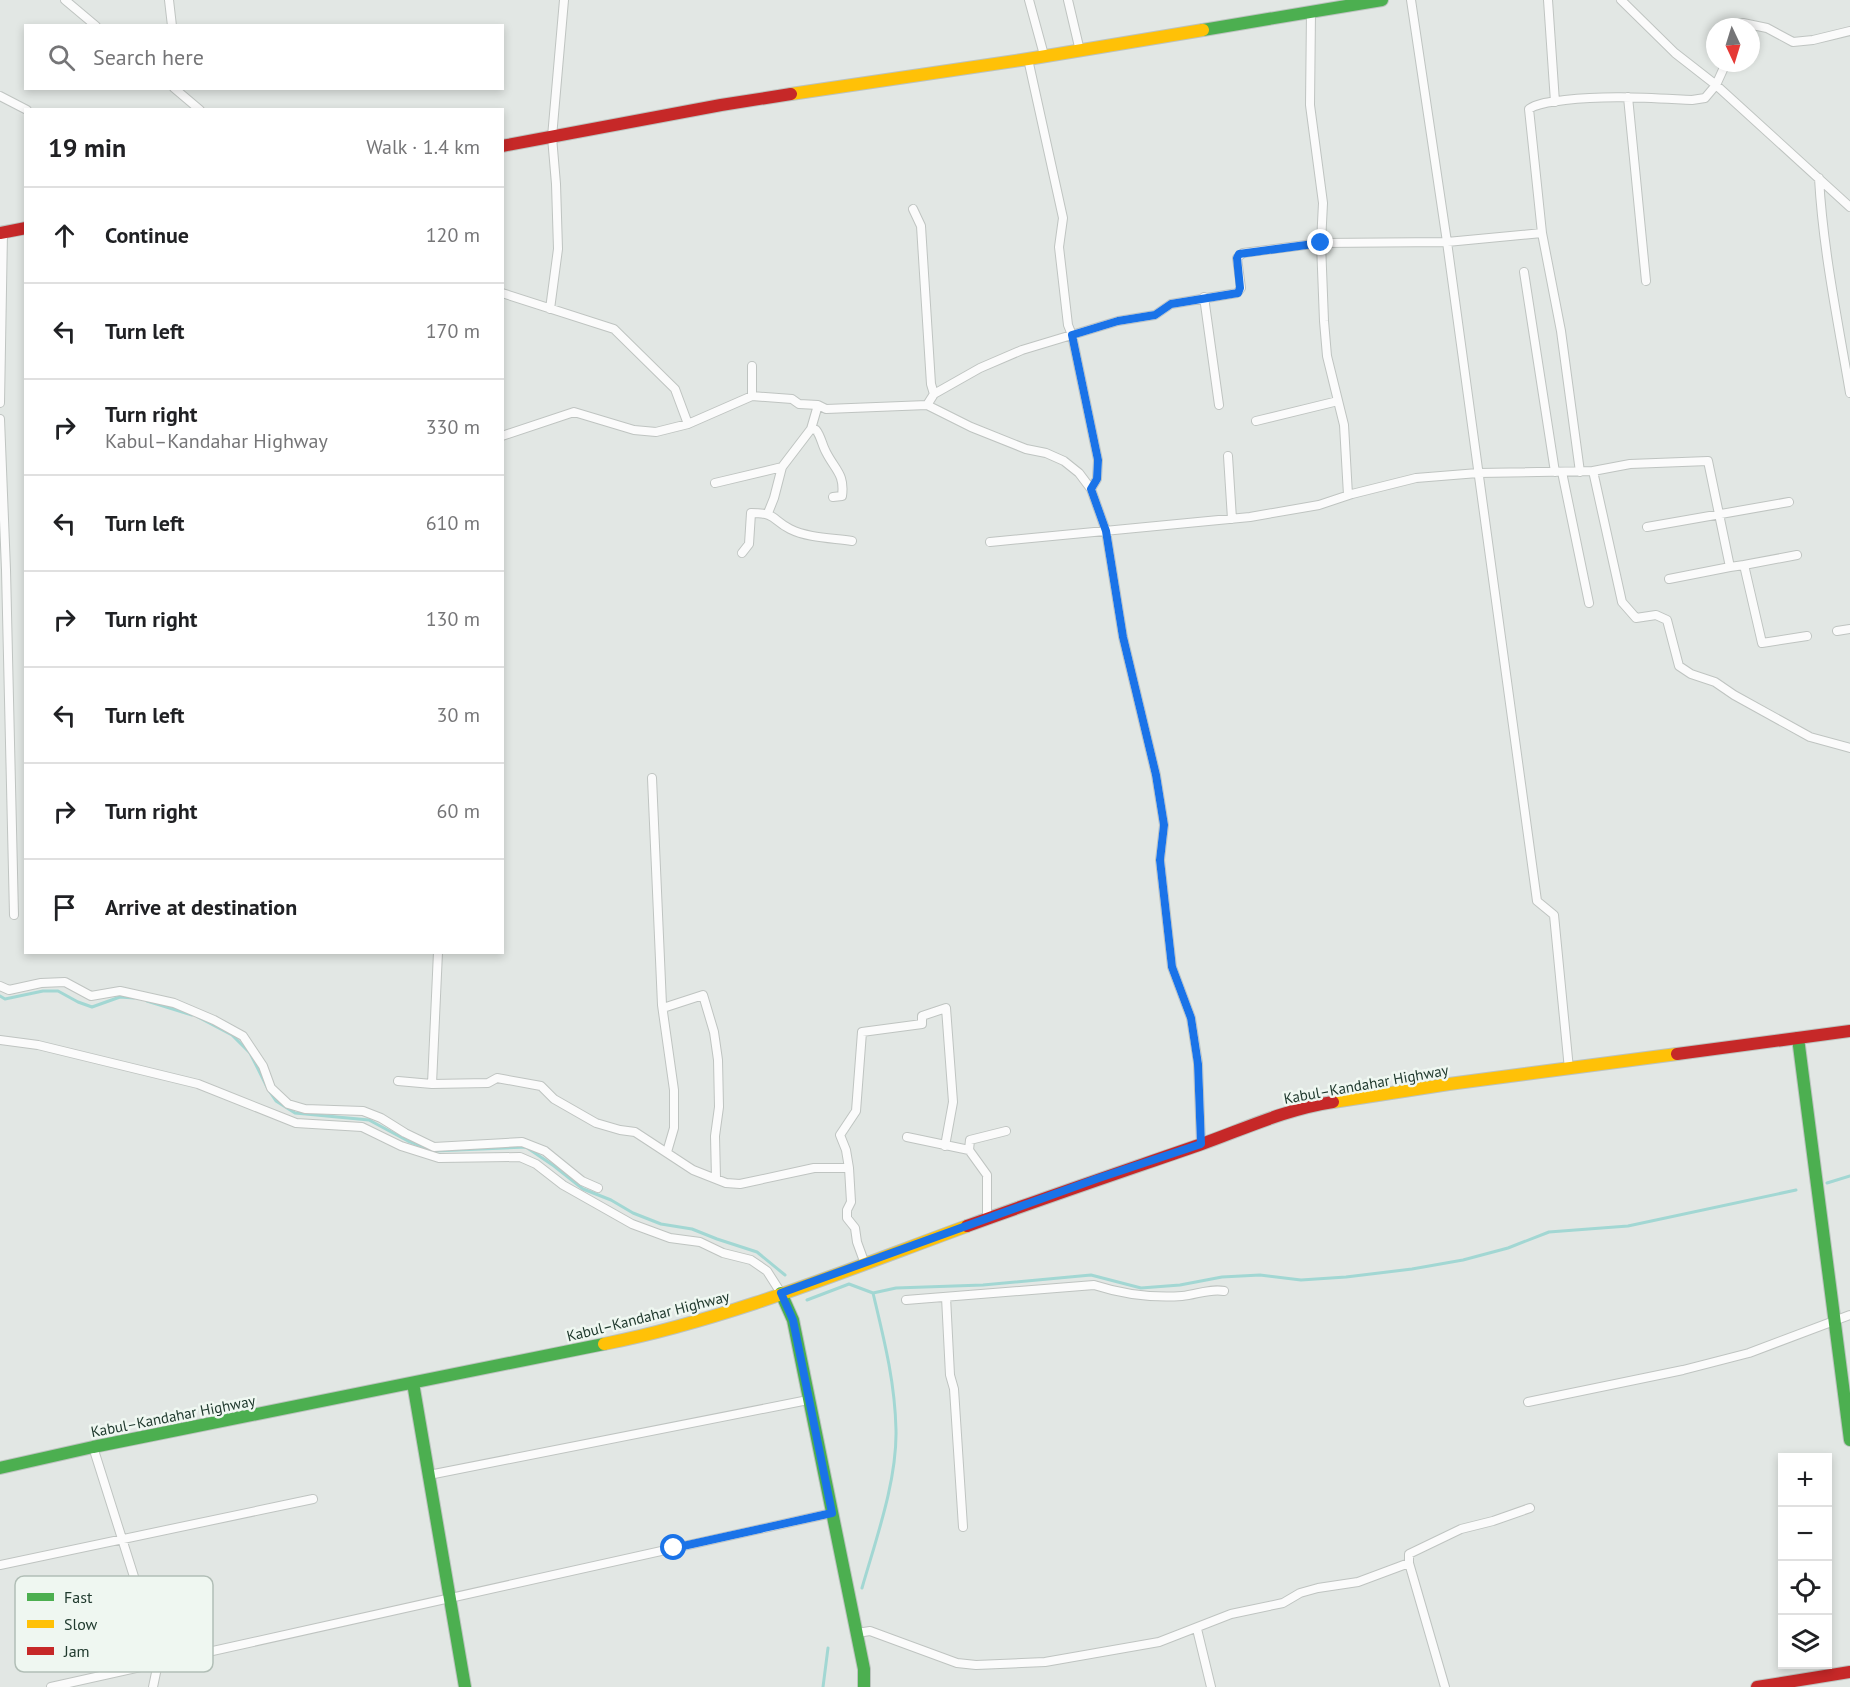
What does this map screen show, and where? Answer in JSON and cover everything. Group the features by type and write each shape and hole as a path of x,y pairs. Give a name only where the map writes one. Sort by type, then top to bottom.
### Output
{"main road":[{"path":"504,146 721,105 1080,51 1311,12 1342,3 1382,0"},
{"path":"2,232 24,228"},
{"name":"Kabul–Kandahar Highway","path":"0,1468 648,1335 737,1310 1276,1115 1324,1103 1449,1084 1850,1031"},
{"path":"1798,1038 1850,1440"},
{"path":"781,1293 793,1320 864,1669 864,1687"},
{"path":"413,1383 465,1687"},
{"path":"1757,1687 1850,1672"}],"street":[{"path":"65,0 94,24"},
{"path":"169,0 172,24"},
{"path":"550,309 558,249 552,137 564,0"},
{"path":"1029,0 1044,55"},
{"path":"1068,0 1080,51"},
{"path":"1411,0 1447,242 1537,901 1554,915 1569,1069"},
{"path":"1548,0 1555,102"},
{"path":"1621,0 1675,53 1716,85 1850,207"},
{"path":"1311,12 1311,105 1323,203 1321,243 1327,356 1344,425 1348,495"},
{"path":"1760,27 1793,42 1813,40 1850,30"},
{"path":"1028,59 1063,218 1059,247 1068,325 1098,460 1097,479 1091,489"},
{"path":"1580,472 1562,331 1542,232 1530,109 1533,106 1599,96 1692,100 1705,98 1716,85 1722,72"},
{"path":"176,90 198,108"},
{"path":"186,90 189,100"},
{"path":"0,96 24,108"},
{"path":"1628,97 1646,281"},
{"path":"1819,178 1820,204 1850,393"},
{"path":"913,209 921,226 931,384 934,394"},
{"path":"0,403 2,232"},
{"path":"927,405 934,394 980,368 1022,350 1118,321 1155,315 1171,304 1238,293 1240,291 1237,258 1239,254 1321,243 1447,242 1542,232"},
{"path":"1524,272 1559,472 1589,603"},
{"path":"504,294 614,329 675,389 688,424"},
{"path":"1204,297 1219,405"},
{"path":"752,366 752,396"},
{"path":"504,435 574,412 634,430 656,432 688,424 752,396 792,399 799,404 818,405 826,409 927,405 971,427 1026,449 1064,460 1079,473 1091,489 1106,531 1123,637 1156,775 1164,825 1160,853 1161,871 1172,967 1191,1018 1198,1064 1201,1144"},
{"path":"1256,420 1338,401"},
{"path":"768,513 782,467 811,429 818,405"},
{"path":"0,419 14,915"},
{"path":"811,429 816,430 819,434 827,455 841,474 842,496 833,497"},
{"path":"1227,456 1232,519"},
{"path":"990,543 1232,519 1299,509 1416,478 1478,473 1580,472 1630,464 1708,461 1730,567"},
{"path":"715,483 782,467"},
{"path":"1593,471 1622,602 1636,618 1656,615 1667,620 1679,666 1691,674 1715,682 1810,737 1850,748"},
{"path":"1647,527 1788,502"},
{"path":"742,554 749,544 751,513 768,513 790,529 852,541"},
{"path":"1669,579 1797,555"},
{"path":"1744,565 1762,644 1807,636"},
{"path":"1837,631 1850,629"},
{"path":"652,778 663,1008 674,1090 674,1128 666,1152"},
{"path":"432,1084 438,954"},
{"path":"0,986 9,990 41,983 65,982 92,996 120,991 174,1003 214,1020 243,1036 263,1066 271,1088 288,1104 305,1109 363,1111 381,1118 434,1147 525,1143 545,1151 582,1182 598,1188"},
{"path":"663,1008 703,995 714,1032 718,1060 716,1178"},
{"path":"865,1264 857,1242 855,1228 847,1218 847,1210 851,1202 849,1168 846,1150 840,1135 856,1111 862,1032 922,1024 922,1016 946,1008 952,1102 945,1146"},
{"path":"0,1040 38,1045 198,1084 296,1123 362,1127 401,1146 433,1157 520,1157 536,1164 563,1185 592,1203 632,1224 670,1238 700,1242 723,1253 751,1260 767,1271 781,1293"},
{"path":"398,1081 432,1084 488,1083 496,1078 541,1086 554,1099 596,1123 635,1132 693,1170 726,1183 740,1184 814,1168 849,1168"},
{"path":"987,1219 987,1175 969,1150 970,1140 1006,1131"},
{"path":"907,1137 969,1150"},
{"path":"525,1143 525,1159"},
{"path":"433,1157 434,1147"},
{"path":"906,1300 1094,1285 1113,1291 1166,1296 1224,1291"},
{"path":"946,1297 950,1376 954,1389 963,1527"},
{"path":"1528,1402 1683,1370 1738,1356 1850,1315"},
{"path":"429,1475 808,1400"},
{"path":"93,1448 134,1576"},
{"path":"0,1565 313,1499"},
{"path":"1444,1687 1409,1563 1409,1554 1461,1529 1530,1508"},
{"path":"213,1651 832,1513"},
{"path":"857,1633 870,1632 957,1663 976,1665 1045,1662 1159,1642 1231,1614 1283,1603 1300,1593 1318,1587 1358,1582 1409,1563"},
{"path":"1197,1629 1211,1687"},
{"path":"51,1687 118,1672"},
{"path":"153,1687 156,1672"}],"waterway":[{"path":"0,996 5,999 43,991 58,991 92,1007 120,997 134,998"},
{"path":"147,1001 192,1015"},
{"path":"198,1017 232,1035 250,1053 267,1087"},
{"path":"270,1092 276,1101 295,1113 369,1120 408,1141 434,1151 526,1147 583,1189 661,1224 692,1229 757,1252 785,1275"},
{"path":"1827,1183 1850,1176"},
{"path":"807,1300 849,1284 873,1293 896,1288 983,1285 1091,1275 1141,1288 1180,1285 1222,1277 1260,1275 1301,1280 1346,1277 1463,1260 1508,1248 1549,1232 1628,1226 1796,1190"},
{"path":"862,1588 885,1510 893,1469 896,1430 891,1378 873,1293"},
{"path":"823,1687 828,1648"}],"traffic: fast":[{"path":"1203,30 1382,0"},
{"path":"1798,1038 1850,1440"},
{"path":"781,1293 793,1320 864,1669 864,1687"},
{"path":"0,1468 93,1447 604,1344"},
{"path":"413,1383 465,1687"}],"traffic: slow":[{"path":"791,94 1203,30"},
{"path":"1333,1102 1677,1054"},
{"path":"604,1344 651,1334 742,1307 967,1226"}],"traffic: jam":[{"path":"504,146 791,94"},
{"path":"0,233 24,228"},
{"path":"1677,1054 1850,1031"},
{"path":"967,1226 1282,1114 1333,1102"},
{"path":"1757,1687 1850,1672"}],"route":[{"path":"674,1548 832,1513 793,1320 781,1293 1096,1179 1201,1144 1198,1064 1191,1018 1172,967 1160,860 1164,825 1156,775 1123,637 1106,531 1091,489 1097,479 1098,460 1072,335 1118,321 1155,315 1171,304 1238,293 1240,291 1237,258 1239,254 1321,243"}]}
